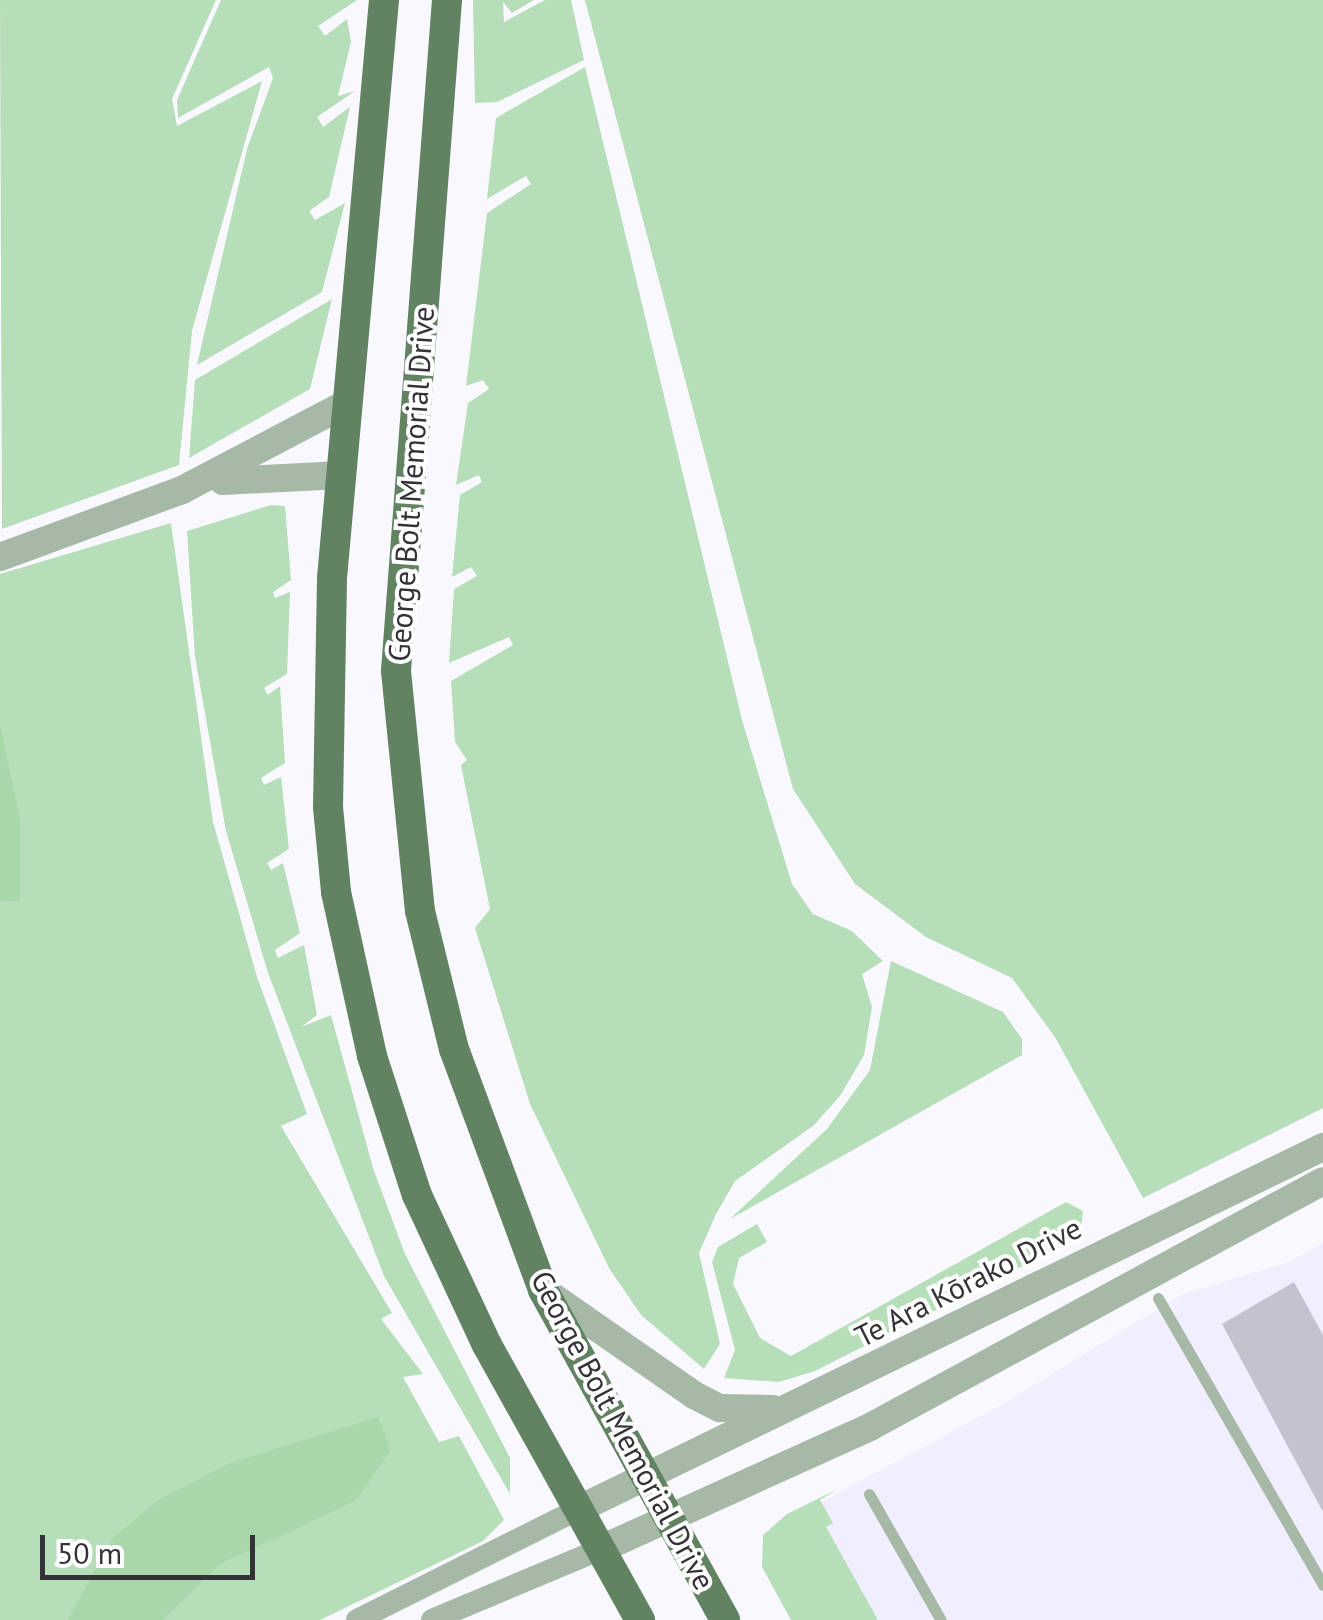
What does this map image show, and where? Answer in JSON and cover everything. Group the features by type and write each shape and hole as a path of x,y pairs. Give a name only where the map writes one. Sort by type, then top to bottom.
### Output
{"main road":[{"path":"384,0 341,474 328,807 352,979 436,1240 640,1620"},
{"name":"George Bolt Memorial Drive","path":"446,0 438,180 402,521 396,729 434,977 543,1290 642,1476 725,1620"}],"street":[{"path":"0,556 182,490 346,403"},
{"path":"182,490 268,473 341,474"},
{"name":"Te Ara Kōrako Drive","path":"578,1510 1323,1147"},
{"path":"432,1620 670,1522 870,1427 1323,1181"},
{"path":"543,1290 720,1408 794,1407"},
{"path":"357,1620 578,1510"}],"lane":[{"path":"1158,1298 1323,1586"},
{"path":"870,1494 939,1616 924,1620"}],"shaded area":[{"path":"1323,1243 1323,1620 820,1620 770,1530 1000,1406 1181,1295 1292,1261"}],"green space":[{"path":"0,0 216,0 172,99 177,126 262,81 192,331 179,465 2,529"},
{"path":"221,0 357,0 318,26 325,36 347,19 351,42 338,96 355,91 317,117 323,127 350,107 329,197 309,211 315,220 345,203 322,292 197,365 247,149 273,78 269,67 178,118 177,100"},
{"path":"473,0 534,0 512,13 503,2 504,22 545,0 571,0 584,60 497,102 475,103"},
{"path":"585,0 1323,0 1323,1108 1143,1198 1055,1037 1012,978 926,937 855,884 793,789"},
{"path":"585,67 742,720 792,884 813,914 852,931 883,961 862,974 872,1007 864,1055 840,1096 813,1126 735,1181 716,1214 699,1253 720,1344 704,1369 641,1315 609,1268 530,1104 475,928 490,909 461,765 467,760 455,742 451,681 513,645 509,637 449,663 454,589 477,576 471,567 452,577 460,495 482,482 479,475 456,485 468,403 489,389 483,380 466,386 487,213 531,184 526,176 487,199 496,118"},
{"path":"332,299 310,389 189,458 195,380"},
{"path":"271,505 285,506 291,580 273,592 275,598 290,592 287,674 264,688 268,695 280,686 285,763 261,778 264,785 281,777 289,849 267,863 271,870 283,863 300,933 275,950 278,958 304,945 317,1015 301,1027 331,1015 373,1168 405,1254 510,1458 510,1494 384,1276 268,973 226,831 195,657 187,531"},
{"path":"171,523 213,822 257,977 307,1114 281,1126 392,1313 381,1319 423,1374 403,1377 439,1442 459,1436 504,1520 483,1541 320,1620 0,1620 0,574"},
{"path":"0,725 20,819 20,901 0,902"},
{"path":"891,961 1003,1012 1022,1039 1022,1055 730,1219 827,1129 870,1070"},
{"path":"1066,1202 1083,1211 1080,1237 815,1371 779,1382 724,1378 735,1350 712,1262 718,1247 757,1224 767,1242 739,1258 733,1284 760,1338 791,1356"},
{"path":"378,1417 391,1450 355,1501 220,1564 163,1620 68,1620 112,1539 157,1501 230,1463"},
{"path":"838,1489 820,1500 833,1523 826,1527 878,1620 791,1620 762,1567 763,1535 787,1514"}],"building":[{"path":"1294,1282 1323,1335 1323,1512 1222,1324"}]}
